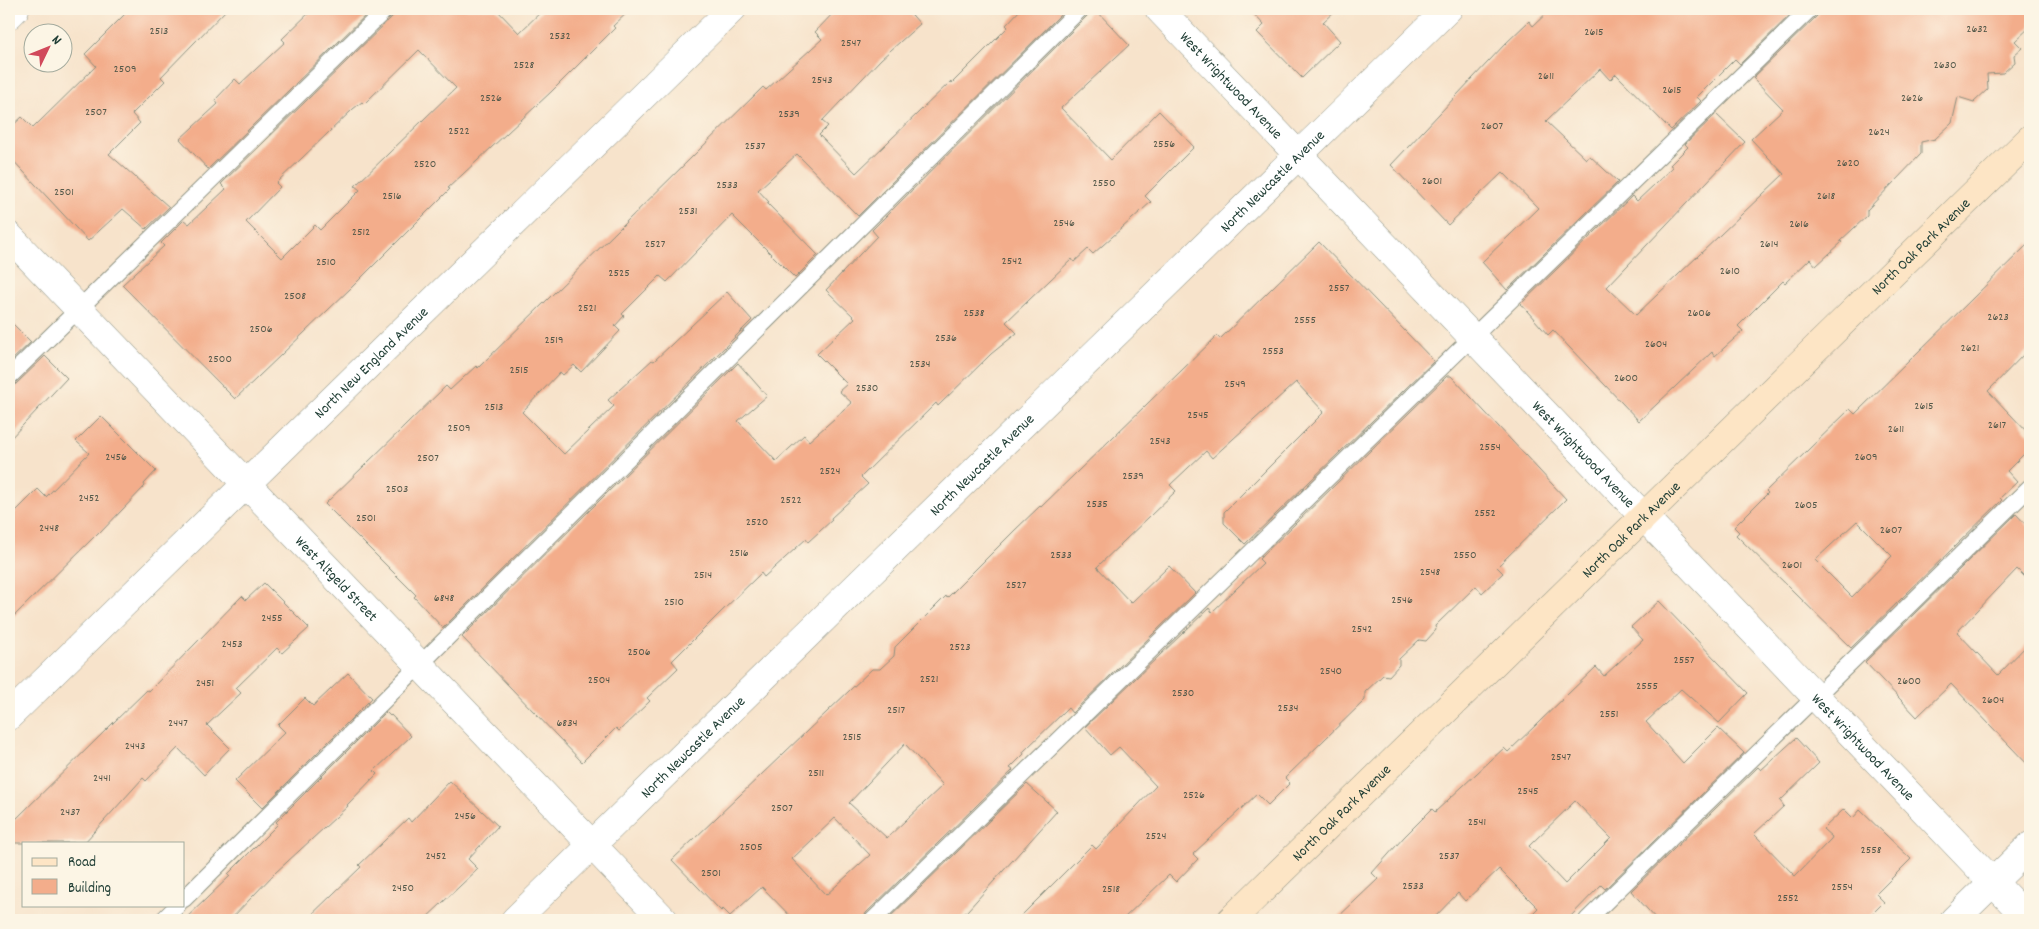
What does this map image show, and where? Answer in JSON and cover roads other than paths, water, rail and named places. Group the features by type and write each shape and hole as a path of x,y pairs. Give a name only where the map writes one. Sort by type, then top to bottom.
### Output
{"street":[{"path":"9,15 15,9"},
{"name":"North New England Avenue","path":"9,716 732,9"},
{"name":"West Wrightwood Avenue","path":"1158,9 2029,920"},
{"name":"North Newcastle Avenue","path":"515,920 1448,9"},
{"name":"North Oak Park Avenue","path":"1231,920 2030,139"},
{"name":"West Altgeld Street","path":"9,236 664,920"},
{"path":"1954,920 2030,846"}],"lane":[{"path":"9,377 386,9"},
{"path":"185,898 1080,9"},
{"path":"873,920 1810,9"},
{"path":"1587,920 2030,487"},
{"path":"163,920 177,906"}]}
